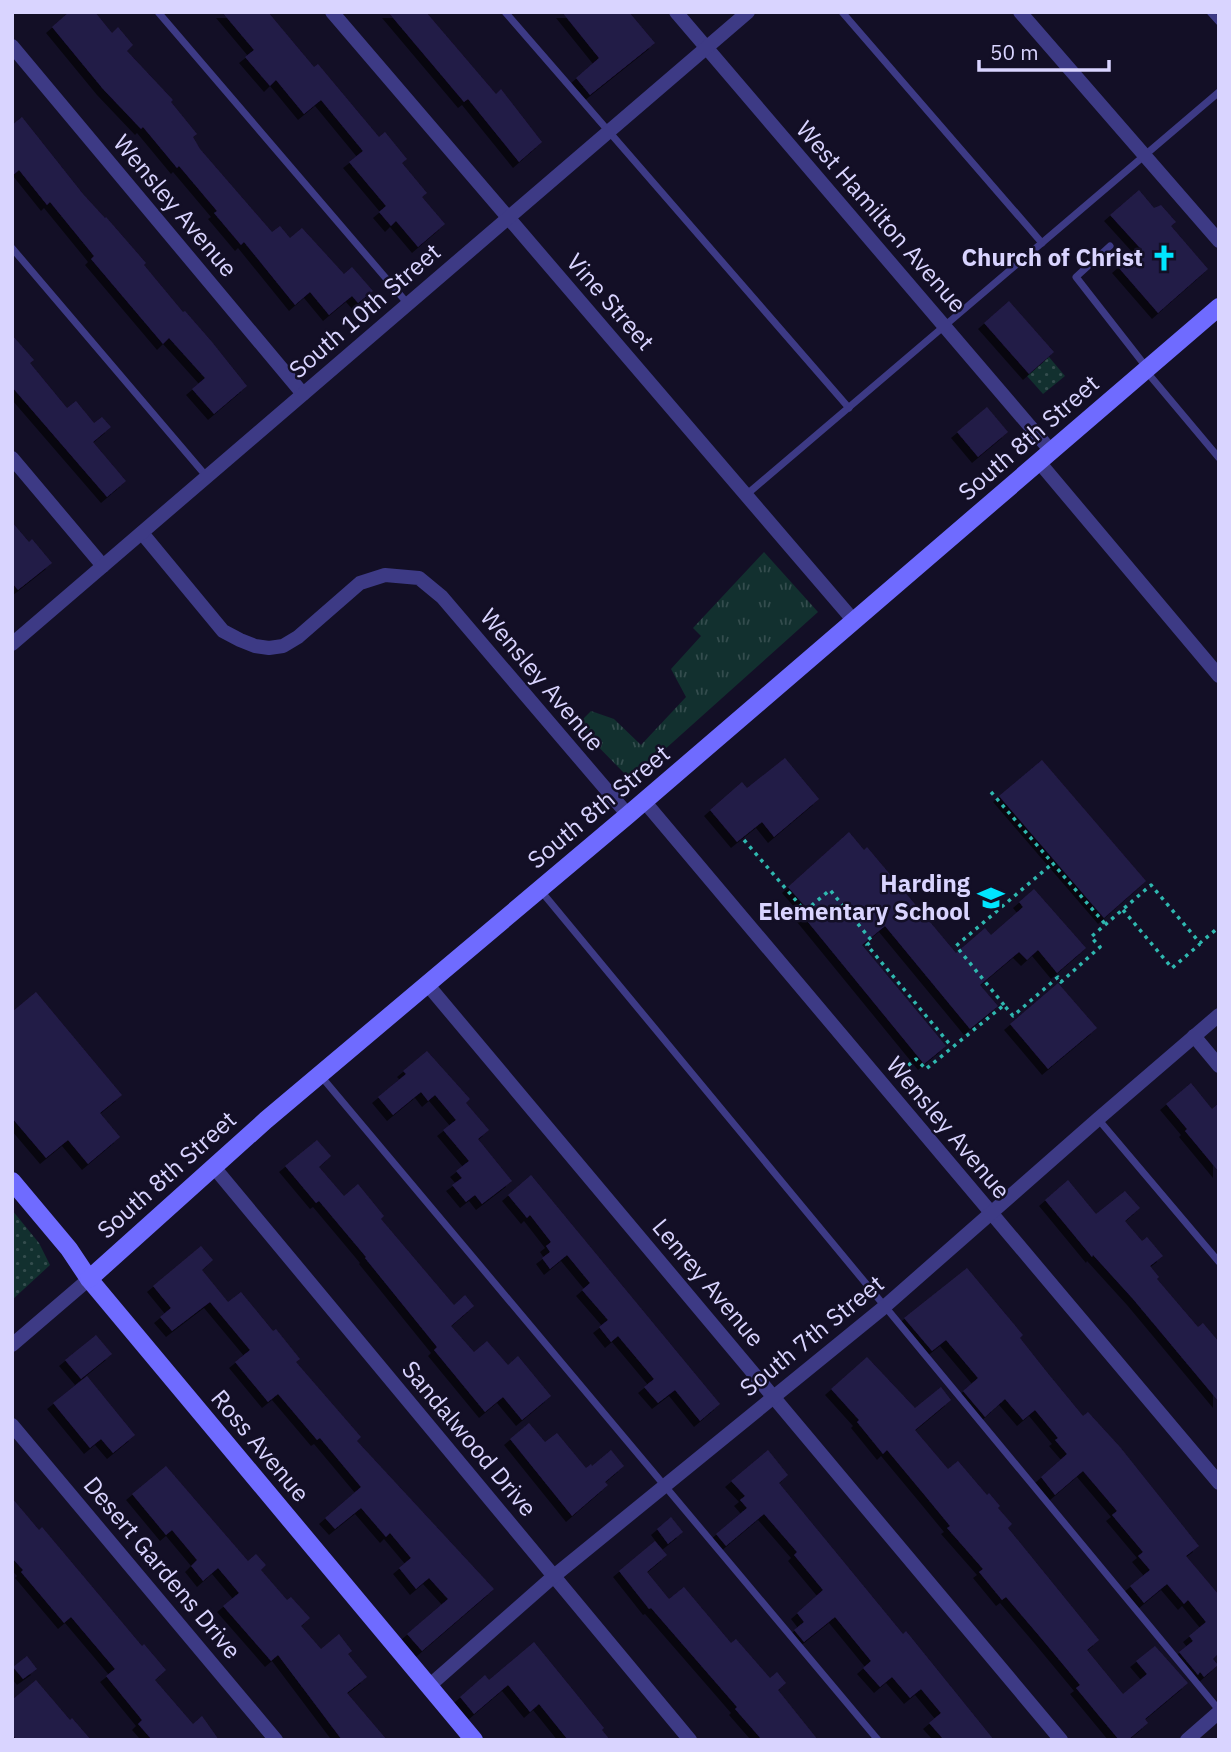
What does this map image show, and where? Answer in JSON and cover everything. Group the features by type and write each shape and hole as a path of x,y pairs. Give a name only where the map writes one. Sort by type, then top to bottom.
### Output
{"street":[{"name":"Vine Street","path":"332,12 854,621"},
{"name":"West Hamilton Avenue","path":"676,12 944,326 1219,676"},
{"name":"South 10th Street","path":"12,644 748,12"},
{"path":"1020,12 1219,241"},
{"name":"Wensley Avenue","path":"12,46 303,394"},
{"name":"South 8th Street","path":"12,1345 213,1166 628,815 1219,307"},
{"path":"12,458 103,566"},
{"name":"Wensley Avenue","path":"142,533 223,631 255,646 283,646 298,637 360,583 385,575 419,578 442,597 628,815"},
{"name":"Wensley Avenue","path":"644,801 1219,1483"},
{"name":"Lenrey Avenue","path":"427,984 1061,1740"},
{"name":"South 7th Street","path":"429,1686 554,1577 883,1308 1219,1015"},
{"path":"1194,1036 1219,1066"},
{"name":"Sandalwood Drive","path":"213,1166 690,1740"},
{"name":"Ross Avenue","path":"12,1181 69,1249 89,1279 474,1740"},
{"name":"Desert Gardens Drive","path":"12,1425 276,1740"},
{"path":"1187,1740 1219,1711"}],"lane":[{"path":"158,12 408,304"},
{"path":"505,12 849,408"},
{"path":"842,12 1042,243"},
{"path":"1210,12 1219,22"},
{"path":"746,495 1219,92"},
{"path":"1110,246 1076,277 1146,370 1219,458"},
{"path":"12,248 207,477"},
{"path":"539,890 1219,1711"},
{"path":"320,1075 878,1740"},
{"path":"1098,1119 1219,1262"}],"path":[{"path":"991,792 1106,925"},
{"path":"744,840 804,911 830,890 872,941 867,945 952,1047"},
{"path":"1054,863 956,946 1013,1016 1058,977 1061,982 1100,947 1091,937 1151,885 1200,943"},
{"path":"1123,910 1172,968 1218,930"},
{"path":"883,1086 916,1059 926,1069 1004,1005"}],"green space":[{"path":"1049,357 1065,376 1043,394 1027,376"},
{"path":"764,552 818,612 634,777 624,773 577,725 591,711 614,719 641,745 686,697 671,669 701,636 693,628"},
{"path":"12,1210 39,1243 50,1265 12,1300"}],"building":[{"path":"69,12 95,12 112,33 118,27 133,45 127,51 173,100 171,102 197,134 193,137 200,149 272,232 280,226 290,238 302,228 344,274 352,267 373,291 358,303 352,296 329,315 310,292 295,305 244,242 241,245 214,213 217,211 179,166 177,168 143,127 141,129 103,89 52,27"},
{"path":"222,12 268,12 314,67 318,64 379,137 385,132 407,159 402,163 427,193 422,197 445,224 418,247 396,221 391,226 379,212 386,206 349,162 363,151 321,100 304,114 276,80 270,86 245,57 254,50"},
{"path":"388,12 426,12 496,94 501,89 542,142 519,162 468,99 464,102"},
{"path":"562,12 629,12 655,43 590,95 576,78 599,58"},
{"path":"22,117 83,194 146,263 144,265 247,386 214,414 192,389 205,378 169,338 163,344 91,259 94,256 50,202 47,205 19,170 12,176 12,125"},
{"name":"Church of Christ","path":"1139,190 1154,208 1161,205 1176,222 1171,226 1208,269 1158,313 1118,267 1140,248 1110,215"},
{"path":"1009,301 1054,352 1029,374 984,323"},
{"path":"12,335 34,360 30,363 67,408 76,401 94,423 102,417 111,427 93,442 126,481 107,497 12,387"},
{"path":"987,407 1008,432 978,457 957,432"},
{"path":"12,522 29,542 32,539 52,563 18,590 12,583"},
{"path":"785,758 819,799 774,837 762,822 737,842 710,810 742,782 747,788"},
{"path":"1042,760 1146,881 1104,918 999,796"},
{"path":"849,832 864,850 867,847 956,953 985,928 991,935 1023,907 1019,902 1034,889 1086,948 1057,973 1038,950 1027,960 1019,952 980,985 998,1006 970,1029 885,926 862,945 946,1046 924,1064 803,916 809,911 788,887"},
{"path":"1058,983 1097,1028 1048,1069 1010,1024"},
{"path":"36,992 122,1095 100,1113 120,1137 88,1164 68,1140 46,1158 12,1118 12,1012"},
{"path":"427,1051 470,1099 466,1103 489,1130 478,1139 512,1181 482,1204 475,1195 466,1202 452,1185 462,1178 456,1171 469,1161 443,1130 456,1120 435,1095 428,1101 421,1092 393,1115 378,1097 406,1074 403,1071"},
{"path":"1191,1083 1212,1109 1219,1103 1219,1172 1166,1104"},
{"path":"317,1140 331,1156 319,1167 344,1196 358,1184 384,1216 381,1219 454,1305 465,1295 474,1306 451,1326 474,1352 487,1341 508,1365 518,1356 551,1396 522,1420 503,1397 485,1412 434,1350 437,1347 366,1257 319,1201 316,1203 285,1166"},
{"path":"531,1175 720,1404 700,1421 675,1390 658,1403 644,1387 654,1379 618,1336 611,1342 599,1327 608,1320 582,1290 590,1283 567,1255 550,1269 542,1258 550,1252 546,1246 551,1242 530,1215 527,1218 508,1195"},
{"path":"1068,1180 1096,1214 1125,1191 1140,1208 1125,1221 1142,1241 1147,1237 1163,1256 1150,1266 1159,1277 1157,1279 1198,1327 1203,1323 1219,1342 1219,1402 1045,1200"},
{"path":"201,1246 213,1260 202,1270 228,1302 241,1292 273,1331 276,1329 300,1359 296,1362 361,1437 357,1441 494,1589 422,1651 407,1634 448,1599 429,1578 416,1589 399,1568 411,1558 390,1533 386,1537 361,1508 335,1529 325,1518 361,1487 278,1394 268,1402 235,1362 250,1350 210,1302 172,1331 160,1317 171,1308 153,1286"},
{"path":"967,1268 1023,1335 1020,1338 1083,1416 1088,1412 1120,1447 1199,1546 1186,1556 1219,1595 1219,1653 1213,1659 1218,1665 1204,1677 1200,1672 1198,1675 1179,1652 1193,1641 1189,1636 1206,1622 1188,1600 1184,1604 1167,1584 1144,1603 1130,1586 1150,1570 1138,1556 1143,1552 1112,1515 1117,1511 1083,1471 1055,1495 1041,1477 1067,1454 1055,1440 1058,1438 1035,1410 1023,1420 1005,1399 985,1417 963,1391 978,1378 946,1340 932,1351 904,1318"},
{"path":"96,1335 112,1354 81,1379 65,1360"},
{"path":"867,1357 915,1408 941,1387 951,1400 915,1430 948,1469 958,1461 1000,1506 998,1508 1012,1524 1008,1528 1099,1640 1087,1650 1123,1694 1147,1674 1136,1661 1155,1646 1188,1683 1145,1719 1148,1723 1128,1740 1119,1740 1076,1688 1080,1685 1041,1638 1006,1597 1002,1600 979,1572 983,1569 947,1528 950,1526 887,1450 883,1454 857,1422 859,1420 831,1389"},
{"path":"87,1376 135,1435 113,1453 101,1439 90,1448 53,1403"},
{"path":"529,1423 545,1442 557,1433 586,1468 611,1450 624,1466 605,1482 608,1485 572,1516 510,1439"},
{"path":"768,1450 788,1475 779,1483 903,1634 906,1631 994,1740 944,1740 929,1723 941,1713 921,1689 910,1698 892,1677 880,1687 863,1668 871,1661 835,1617 804,1642 794,1630 804,1622 797,1613 823,1590 794,1555 797,1552 764,1514 726,1546 716,1534 747,1508 740,1500 745,1496 731,1481"},
{"path":"166,1466 248,1561 256,1554 266,1565 261,1570 287,1600 291,1597 310,1618 301,1626 321,1649 339,1634 352,1651 348,1654 367,1677 347,1693 387,1740 342,1740 278,1655 271,1661 223,1606 239,1593 218,1568 203,1581 191,1566 197,1560 172,1530 166,1535 132,1494"},
{"path":"12,1498 39,1530 42,1527 142,1646 144,1644 166,1670 155,1680 193,1724 202,1716 219,1740 152,1740 138,1724 142,1720 106,1676 115,1669 71,1617 64,1623 12,1558"},
{"path":"671,1517 683,1532 668,1544 657,1529"},
{"path":"655,1541 667,1555 647,1572 669,1599 684,1587 731,1643 736,1639 770,1678 777,1672 786,1683 778,1690 818,1740 762,1740 735,1709 737,1707 651,1608 649,1609 619,1571"},
{"path":"534,1642 604,1728 602,1730 610,1740 568,1740 539,1704 530,1712 508,1685 474,1714 460,1697 485,1675 489,1680"},
{"path":"27,1656 37,1669 23,1679 13,1667"},
{"path":"36,1680 91,1740 17,1740 12,1734 12,1700"}],"place":[{"name":"Church of Christ","path":"1164,258"},
{"name":"Harding Elementary School","path":"991,898"}]}
